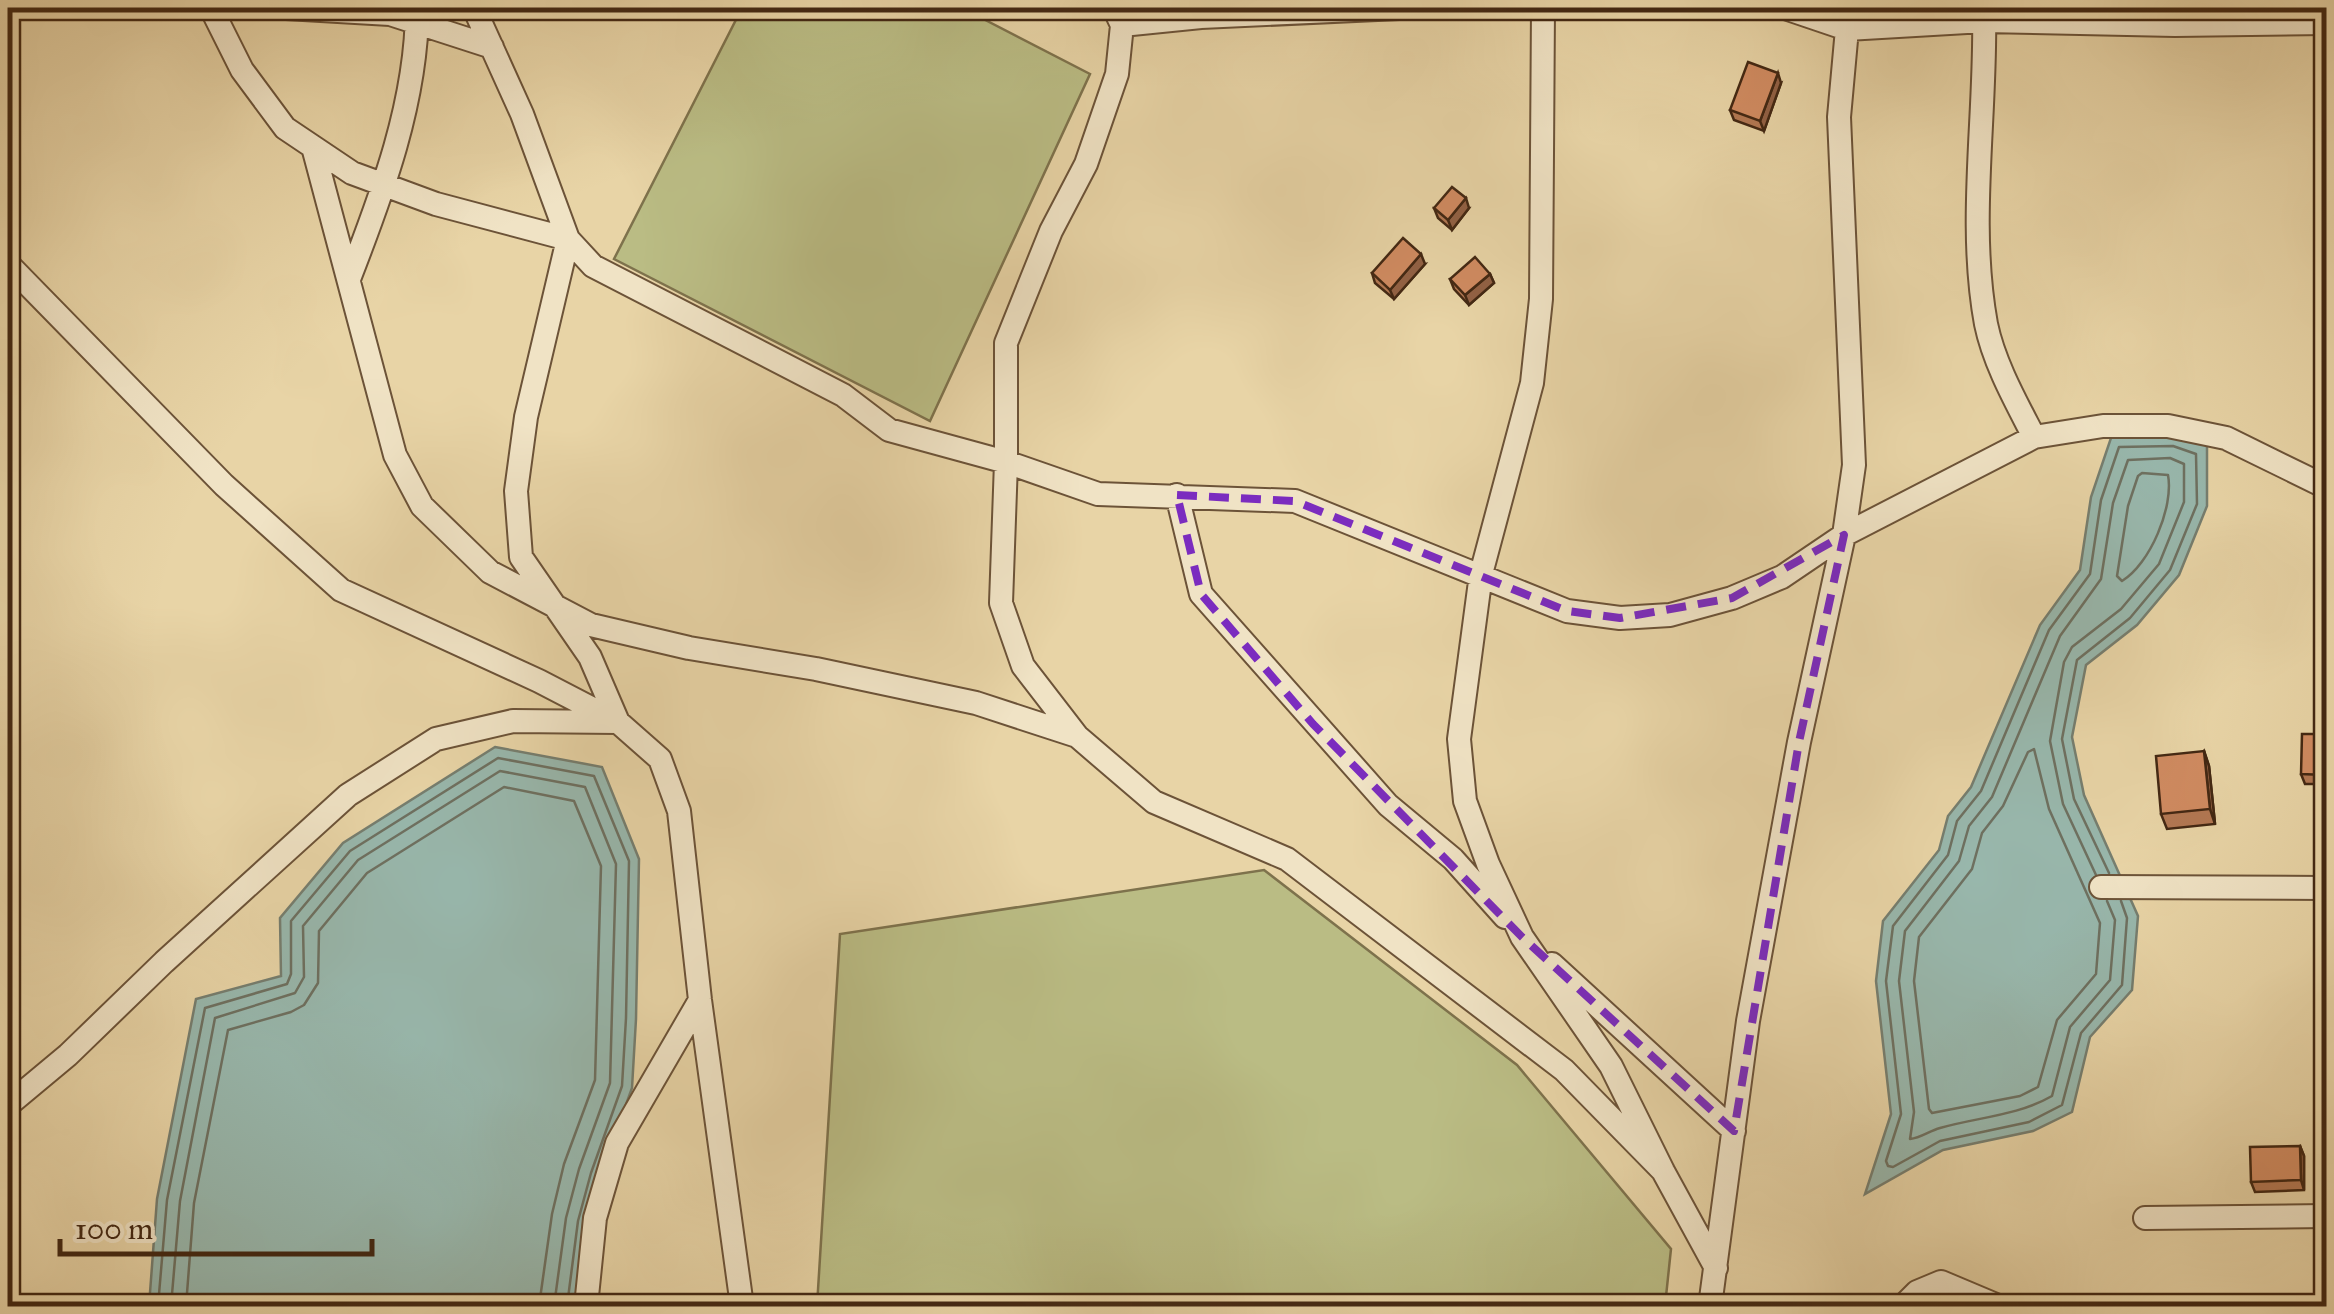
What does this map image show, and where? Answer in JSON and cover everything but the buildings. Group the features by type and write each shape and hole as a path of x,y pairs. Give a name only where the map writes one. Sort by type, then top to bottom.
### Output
{"street":[{"path":"210,8 242,70 274,114 313,147 352,172 436,204 568,239"},
{"path":"286,8 417,15 492,47"},
{"path":"474,8 522,114 568,239 594,266 843,395 889,430 1006,462 1098,494 1295,501 1567,610 1620,618 1670,615 1732,598 1782,577 1844,535 2034,437 2103,426 2168,426 2226,438 2326,488"},
{"path":"1398,8 1201,17 1118,16 1117,74 1086,164 1051,231 1006,343 1001,604 1023,666 1077,736 1154,802 1287,859 1564,1070 1663,1172"},
{"path":"1543,8 1540,299 1532,383 1481,574 1459,739 1465,801 1488,864 1522,936 1612,1066 1663,1172 1716,1268"},
{"path":"1785,8 1848,29 1984,14 2287,16 2326,23"},
{"path":"1984,14 1980,241 1986,325 2005,378 2034,437"},
{"path":"349,280 386,185 406,95 417,15"},
{"path":"1710,1306 1748,1022 1799,742 1844,535 1854,465 1839,118 1848,29"},
{"path":"313,147 395,455 422,506 490,572 591,625 976,704 1077,736"},
{"path":"568,239 526,417 516,491 521,557 590,657 618,722"},
{"path":"8,264 224,485 341,590 539,681 618,722 660,760 679,811 700,1000 742,1306"},
{"path":"1177,494 1201,594 1388,805 1452,860 1522,936 1734,1131"},
{"path":"8,1105 68,1055 348,795 436,739 513,721 618,722"},
{"path":"2101,887 2326,888"},
{"path":"586,1306 595,1218 617,1142 700,1000"},
{"path":"2145,1218 2326,1216"},
{"path":"1903,1306 1917,1292 1941,1282 1998,1306"}],"highlighted area":[{"path":"1177,495 1295,501 1567,611 1620,618 1732,598 1844,535 1799,742 1734,1131 1522,937 1313,724 1201,594"}],"green space":[{"path":"742,8 962,8 1090,74 930,421 614,259"},
{"path":"1264,870 1517,1065 1671,1249 1665,1306 817,1306 840,934"}],"water":[{"path":"2112,435 2174,436 2207,445 2207,506 2179,575 2137,625 2086,665 2072,737 2084,795 2138,916 2132,990 2090,1037 2072,1112 2033,1131 1943,1150 1865,1194 1891,1114 1876,981 1883,921 1939,850 1948,816 1971,787 2040,625 2080,570 2091,497"},
{"path":"495,747 602,767 639,859 632,1088 600,1176 576,1306 149,1306 157,1199 196,999 281,976 280,918 343,843"}]}
